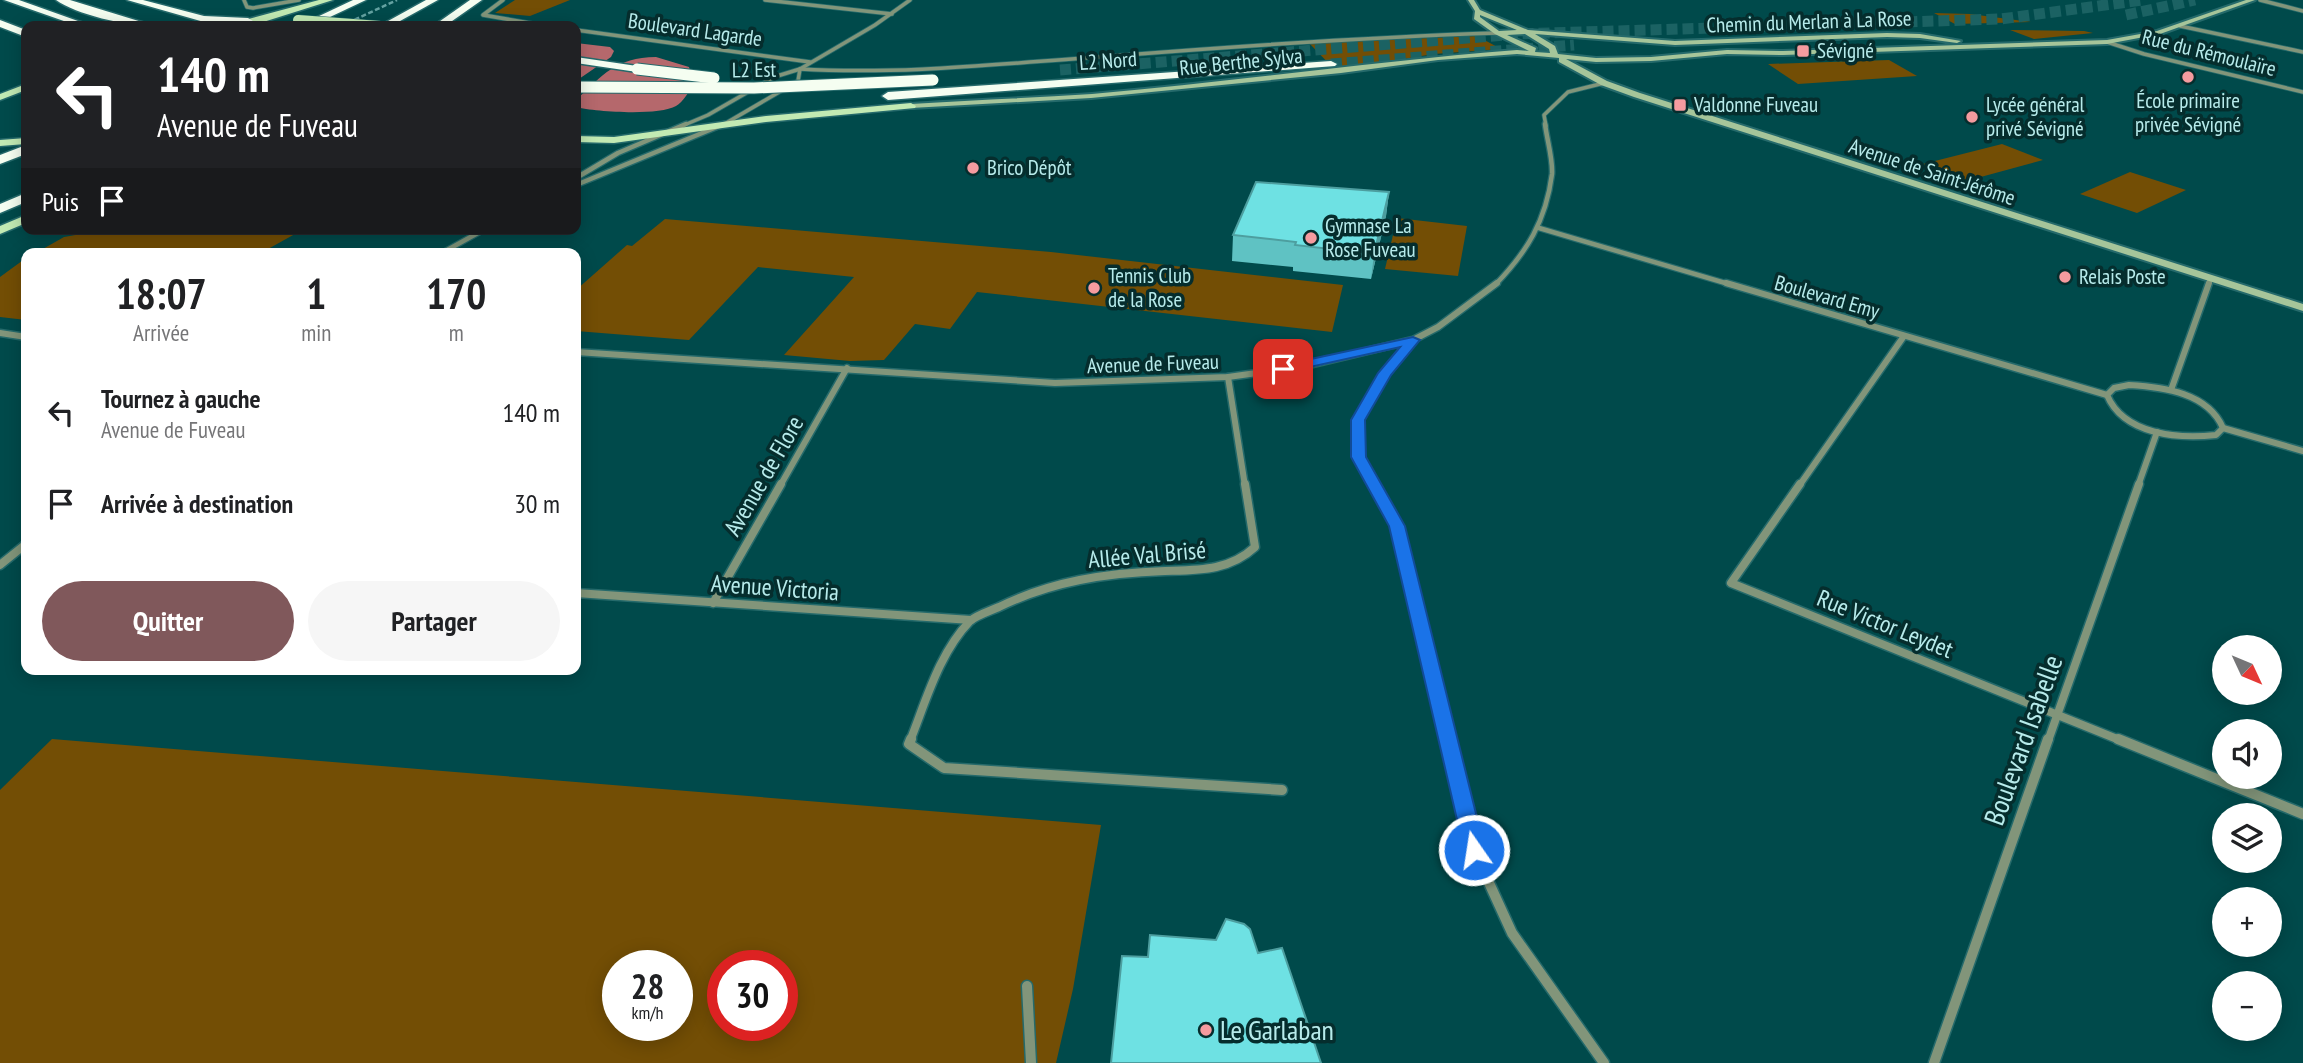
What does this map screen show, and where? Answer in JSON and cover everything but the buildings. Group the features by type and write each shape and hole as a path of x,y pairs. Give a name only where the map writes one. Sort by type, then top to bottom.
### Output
{"highway":[{"path":"9,0 72,21"},
{"path":"61,0 86,10 130,21"},
{"path":"132,0 204,19 248,21"},
{"path":"305,21 361,0"},
{"path":"392,21 433,0"},
{"path":"446,21 477,0"},
{"path":"0,23 21,32"},
{"path":"581,61 745,80 933,80"},
{"name":"L2 Nord","path":"844,98 1331,64 1297,70 911,106"},
{"name":"L2 Nord","path":"933,80 1060,70"},
{"name":"L2 Est","path":"581,87 719,90 933,80"},
{"path":"581,99 679,101"},
{"name":"L2 Est","path":"704,101 796,100"},
{"path":"0,160 21,151"},
{"path":"0,209 21,199"}],"main road":[{"path":"248,21 329,0"},
{"path":"248,21 298,13 323,16 325,21"},
{"path":"0,97 21,89"},
{"name":"Rue Berthe Sylva","path":"667,132 819,113 911,106"},
{"path":"610,127 667,132"},
{"path":"581,139 614,140 667,132"},
{"path":"0,143 21,141"},
{"path":"0,230 21,221"}],"street":[{"path":"244,0 247,7 253,8 299,0"},
{"path":"503,0 483,15 485,18 508,21"},
{"path":"765,0 892,14"},
{"path":"581,175 618,153 708,115 774,77 800,69 892,14 910,0"},
{"path":"1471,0 1478,12 1526,32 1552,48 1555,56"},
{"name":"Chemin du Merlan à La Rose","path":"1555,56 1596,60 1651,59 1727,52 1783,53 2107,43 2150,35 2252,0"},
{"path":"2260,0 2303,11"},
{"path":"1478,12 1476,18 1497,33 1524,47 1555,56"},
{"path":"2180,26 2303,52"},
{"name":"Boulevard Lagarde","path":"581,31 811,62"},
{"name":"Chemin du Merlan à La Rose","path":"1497,33 1609,36 1675,43 1736,39 1920,36 1997,47"},
{"name":"Rue Berthe Sylva","path":"800,69 838,72 1311,41 1497,33"},
{"name":"Rue du Rémoulaïre","path":"2107,43 2303,92"},
{"name":"Rue Berthe Sylva","path":"911,106 1091,96 1451,57 1517,52 1555,56"},
{"name":"Avenue de Saint-Jérôme","path":"1555,56 1604,83 2303,308"},
{"path":"581,183 720,127 797,81 800,69"},
{"name":"Avenue de Fuveau","path":"581,352 1055,383 1228,377 1300,367 1413,340 1438,327 1496,284 1524,252 1539,228 1552,172 1544,115 1568,92 1604,83"},
{"name":"Boulevard Emy","path":"1539,228 2107,395"},
{"path":"451,248 474,235"},
{"path":"2171,390 2210,279"},
{"path":"0,333 21,336"},
{"name":"Rue Victor Leydet","path":"1904,336 1731,583 2303,814"},
{"path":"1413,340 1385,373 1358,420 1359,457 1397,526 1474,850 1512,933 1604,1063"},
{"name":"Avenue de Flore","path":"713,603 847,368"},
{"name":"Allée Val Brisé","path":"971,620 1026,594 1064,582 1115,573 1217,569 1242,559 1255,547 1228,377"},
{"path":"2129,385 2171,390 2210,408 2221,419 2222,428 2216,435 2200,438 2157,432 2119,414 2109,404 2107,395 2113,388 2129,385"},
{"path":"2222,428 2303,451"},
{"name":"Boulevard Isabelle","path":"1934,1063 2157,432"},
{"path":"0,565 21,548"},
{"path":"14,554 21,554"},
{"name":"Avenue Victoria","path":"581,593 971,620"},
{"path":"971,620 940,665 909,744 944,768 1282,789"},
{"path":"1027,986 1031,1063"}],"shaded area":[{"path":"515,0 570,0 530,16 495,13"},
{"path":"1934,13 1970,14 2031,22 1955,24"},
{"path":"2010,30 2084,31 2093,33 2034,39"},
{"path":"1477,36 1501,49 1434,54 1335,70 1309,43"},
{"path":"581,44 610,47 614,51 611,57 581,78"},
{"path":"656,57 689,67 694,85 676,106 642,112 612,112 581,108 581,95 595,82 620,64"},
{"path":"1889,60 1917,76 1798,84 1768,64"},
{"path":"2002,144 2043,160 1966,181 1923,164"},
{"path":"2130,172 2186,190 2137,213 2080,194"},
{"path":"1397,218 1467,226 1458,276 1385,269"},
{"name":"Tennis Club de la Rose","path":"665,219 1051,252 1343,285 1332,332 977,292 950,329 915,324 884,360 850,361 784,355 854,277 758,267 689,340 581,331 581,286 627,245 632,246"},
{"path":"293,235 270,248 45,248 64,237"},
{"path":"21,262 21,319 0,317 0,277"},
{"path":"52,739 1101,825 1073,989 1056,1063 0,1063 0,790"}],"tunnel":[{"path":"1060,70 1518,34 2001,19 2143,0"},
{"path":"2126,15 2195,0"},
{"path":"1331,64 1574,45"}],"railway":[{"path":"352,21 397,0"}],"place":[{"name":"Sévigné","path":"1803,51"},
{"name":"École primaire privée Sévigné","path":"2188,77"},
{"name":"Valdonne Fuveau","path":"1680,105"},
{"name":"Lycée général privé Sévigné","path":"1972,117"},
{"name":"Brico Dépôt","path":"973,168"},
{"name":"Gymnase La Rose Fuveau","path":"1311,238"},
{"name":"Relais Poste","path":"2065,277"},
{"name":"Tennis Club de la Rose","path":"1094,288"},
{"name":"Le Garlaban","path":"1206,1030"}],"route":[{"path":"1283,369 1343,358 1413,340 1385,373 1358,420 1359,457 1397,526 1474,850"}]}
